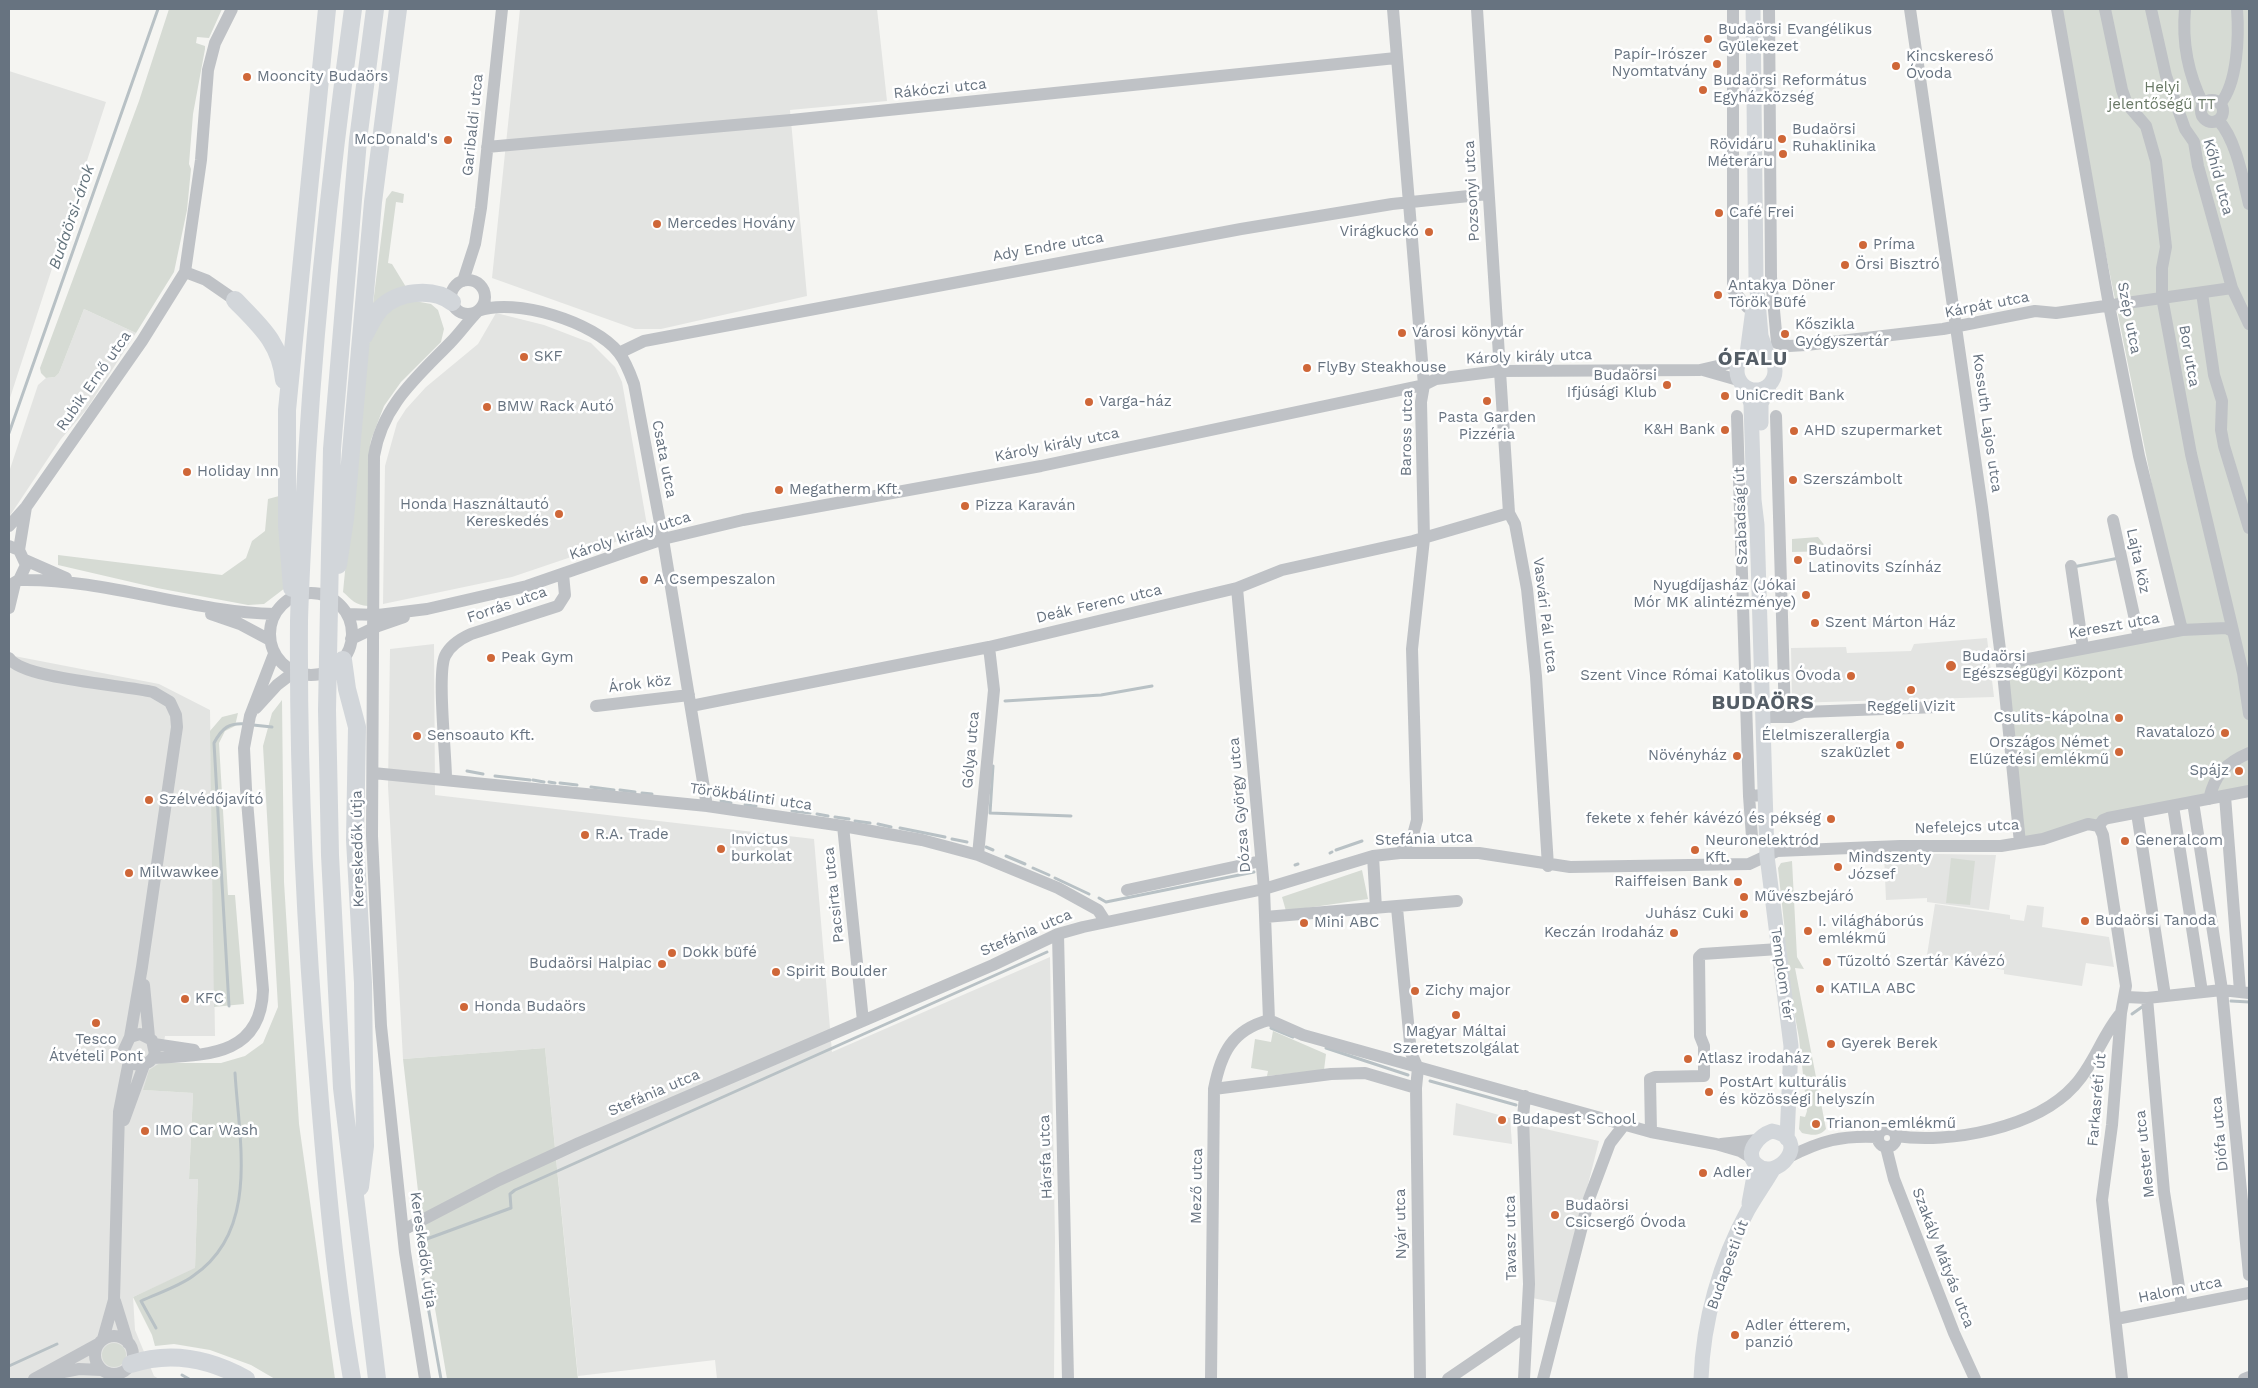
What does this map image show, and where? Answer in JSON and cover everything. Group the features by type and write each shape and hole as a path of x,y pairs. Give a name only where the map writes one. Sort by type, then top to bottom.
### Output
{"highway":[{"path":"299,619 290,577 287,525 287,410 328,9"},
{"path":"352,9 341,93 316,329 307,440 299,619 304,869 312,1011 324,1160 352,1379"},
{"path":"375,9 358,140 332,450 327,630 330,845 342,1088 356,1220 377,1379"},
{"path":"327,630 345,519 373,202 398,9"},
{"path":"360,346 380,309 390,302 423,293 440,294 454,304"},
{"path":"235,300 264,330 276,347 282,362 287,410"},
{"path":"343,660 347,689 357,727 355,840 363,983 365,1146 356,1220"},
{"path":"131,1364 157,1357 187,1359 214,1366 246,1379"}],"main road":[{"path":"1753,9 1756,278 1761,336 1775,371 1774,379 1769,386 1755,391 1742,384 1736,371 1743,358 1753,308 1756,278"},
{"path":"1743,358 1758,352 1768,356"},
{"name":"Szabadság út","path":"1742,384 1751,404 1763,717 1756,796 1767,856"},
{"name":"Szabadság út","path":"1757,525 1761,500 1761,404 1769,386"},
{"name":"Templom tér","path":"1767,856 1791,1046 1788,1146"},
{"name":"Templom tér","path":"1772,1132 1790,1092"},
{"path":"1772,1132 1782,1134 1788,1146 1781,1164 1774,1168 1767,1168 1754,1162 1752,1152 1757,1140 1772,1132"},
{"name":"Budapesti út","path":"1748,1210 1754,1162"},
{"name":"Budapesti út","path":"1701,1379 1703,1345 1713,1300 1725,1263 1748,1210 1774,1168"}],"street":[{"name":"Rubik Ernő utca","path":"9,526 26,507 142,341 185,272 201,160 208,70 215,43 232,9"},
{"name":"Garibaldi utca","path":"463,281 475,244 502,9"},
{"name":"Baross utca","path":"1392,9 1424,385 1421,402 1424,539 1412,649 1417,820 1413,835 1400,853"},
{"name":"Pozsonyi utca","path":"1478,9 1499,371"},
{"path":"1733,9 1733,290 1747,307 1753,308"},
{"name":"Kárpát utca","path":"1769,9 1771,277 1777,343 1789,346 1806,345 1943,330 2034,311 2056,313 2232,288"},
{"name":"Kossuth Lajos utca","path":"1910,9 2002,664 2020,843"},
{"name":"Szép utca","path":"2057,9 2109,305 2139,456 2182,630"},
{"name":"Bor utca","path":"2105,9 2122,90 2127,104 2146,126 2156,161 2166,247 2162,268 2162,297 2191,454 2243,673 2249,714"},
{"name":"Kőhíd utca","path":"2151,9 2166,76 2185,130 2194,142 2198,166 2232,288 2249,324"},
{"path":"2185,9 2183,38 2185,52 2203,104"},
{"path":"2220,104 2227,95 2244,41 2237,9"},
{"name":"Rákóczi utca","path":"487,146 761,123 1396,58"},
{"path":"2211,100 2220,104 2223,113 2218,120 2211,122 2203,119 2200,110 2203,104 2211,100"},
{"path":"2218,120 2224,127 2240,168 2249,204"},
{"name":"Ady Endre utca","path":"619,353 644,341 948,282 1241,229 1408,202 1488,194"},
{"name":"Garibaldi utca","path":"475,244 481,288"},
{"path":"185,272 206,280 235,300"},
{"path":"451,342 457,323 454,304 455,287 463,281 481,288 484,302 478,311 463,313 454,304"},
{"name":"Csata utca","path":"481,288 515,307"},
{"path":"2202,293 2214,376 2222,401 2221,430 2224,446 2249,528"},
{"name":"Csata utca","path":"478,311 487,307 515,307 555,316 583,326 602,338 619,353 627,365 634,384 663,539 707,806"},
{"name":"Kereskedők útja","path":"425,1379 403,1230 381,1026 373,844 372,773 374,472 377,440 386,417 400,394 451,342 478,311"},
{"name":"Károly király utca","path":"427,610 490,596 563,574 663,539 743,520 1041,466 1424,385 1436,379 1499,371 1700,370 1743,358"},
{"name":"Károly király utca","path":"1700,370 1742,384"},
{"name":"Vasvári Pál utca","path":"1499,371 1509,513 1515,524 1527,589 1536,676 1548,866"},
{"name":"Szabadság út","path":"1737,416 1756,796 1752,837"},
{"path":"1776,416 1785,717"},
{"name":"Rubik Ernő utca","path":"9,608 15,583 25,571 18,552 26,507"},
{"name":"Deák Ferenc utca","path":"690,700 989,647 1237,588 1282,570 1424,539 1509,513"},
{"name":"Lajta köz","path":"2113,520 2139,638"},
{"path":"18,552 79,583"},
{"path":"2071,566 2083,648"},
{"name":"Forrás utca","path":"446,779 442,669 449,649 461,638 471,634 558,606 565,595 563,574"},
{"path":"15,583 79,583 186,605 237,612 275,614"},
{"name":"Dózsa György utca","path":"1237,588 1264,889 1267,1007 1269,1020"},
{"path":"308,593 326,596 338,604 346,614 351,626 351,639 343,660 329,671 319,675 308,676 294,672 283,665 274,654 270,640 270,626 275,614 289,600 308,593"},
{"path":"186,605 240,624 270,640"},
{"path":"346,614 378,615 427,610"},
{"path":"351,639 378,626 427,610"},
{"name":"Kereszt utca","path":"2002,664 2182,630 2226,628 2232,631"},
{"name":"Gólya utca","path":"978,855 994,690 989,647"},
{"path":"129,1061 137,1065 215,1052 244,1040 258,1019 263,1005 244,748 250,716 274,654"},
{"path":"9,658 17,666 41,674 153,692 164,697 173,708 177,727 142,967 130,1038 124,1050 129,1061 119,1112 114,1300 95,1357 101,1370"},
{"path":"250,716 277,684 294,672"},
{"name":"Árok köz","path":"596,706 690,700"},
{"path":"1763,717 1795,716 1803,712 1938,707"},
{"path":"2209,799 2213,783 2220,771 2249,753"},
{"name":"Törökbálinti utca","path":"372,773 707,806 922,840 978,855 1058,888 1085,901 1098,910 1105,922"},
{"name":"Nefelejcs utca","path":"1767,856 1777,851 2020,843 2088,824 2099,826 2103,820 2249,791"},
{"path":"2126,997 2147,998 2222,990 2245,992 2225,796"},
{"name":"Diófa utca","path":"2193,802 2222,990 2249,1275"},
{"path":"2173,806 2202,992"},
{"path":"2137,813 2165,996"},
{"name":"Pacsirta utca","path":"843,826 863,1021"},
{"name":"Farkasréti út","path":"2099,826 2106,849 2126,986 2126,997 2121,1012 2112,1126 2102,1200 2122,1379"},
{"name":"Stefánia utca","path":"403,1230 499,1180 993,965 1058,934 1105,922 1264,889 1373,856 1400,853 1479,853 1548,866 1570,867 1748,864 1767,856"},
{"path":"1373,856 1376,908"},
{"path":"1127,890 1261,861"},
{"path":"1265,917 1397,908 1457,901"},
{"path":"1397,908 1411,1053 1418,1068"},
{"name":"Hársfa utca","path":"1058,934 1068,1379"},
{"path":"1651,1132 1649,1081 1655,1077 1704,1076 1704,1046 1700,1036 1699,957 1702,954 1779,949"},
{"path":"118,1136 148,1062 152,1041 142,967"},
{"name":"Mester utca","path":"2147,998 2164,1192 2182,1306"},
{"path":"1788,1146 1854,1136 1882,1142 1885,1129 1893,1130 1896,1136 1946,1138 1970,1136 1998,1128 2042,1110 2074,1086 2111,1024 2121,1012"},
{"path":"1269,1020 1303,1035 1418,1068 1651,1132 1716,1144 1740,1152 1754,1162"},
{"name":"Mező utca","path":"1211,1379 1214,1089 1224,1053 1232,1042 1258,1023 1269,1020"},
{"path":"130,1038 140,1034 152,1041 215,1052"},
{"name":"Nyár utca","path":"1418,1068 1416,1088 1420,1379"},
{"path":"1214,1089 1329,1074 1364,1073 1416,1088"},
{"name":"Tavasz utca","path":"1525,1096 1528,1284 1525,1330 1526,1379"},
{"path":"1543,1379 1589,1199 1610,1143 1624,1125"},
{"path":"1716,1144 1757,1140"},
{"name":"Szakály Mátyás utca","path":"1882,1142 1894,1179 1954,1333 1975,1379"},
{"name":"Halom utca","path":"2116,1319 2249,1293"},
{"path":"36,1378 79,1369 101,1370 110,1374 118,1374 125,1371 131,1364 133,1353 114,1300"},
{"path":"1448,1379 1517,1332 1525,1330"},
{"path":"36,1378 101,1342 117,1336 128,1343"},
{"path":"1526,1379 1547,1364"},
{"path":"2244,1379 2249,1377"}],"shaded area":[{"path":"520,9 877,9 887,101 790,110 807,296 661,329 635,329 492,278"},
{"path":"9,71 106,102 9,401"},
{"path":"84,309 136,333 86,410 61,439 9,517 9,472 38,385 46,378 55,377 59,373"},
{"path":"496,313 544,325 591,343 615,367 622,382 648,531 512,577 383,604 385,466 397,423 406,409 426,387 478,344"},
{"path":"1987,638 1994,697 1792,703 1791,648 1846,647 1847,653 1911,651 1914,644"},
{"path":"434,644 435,795 814,839 832,1052 1050,957 1055,1238 1054,1379 717,1379 715,1360 578,1376 545,1048 403,1059 388,786 390,649"},
{"path":"9,655 159,684 210,710 215,1036 165,1036 160,1063 144,1090 193,1093 189,1179 198,1179 195,1269 133,1297 135,1330 154,1376 159,1379 9,1379"},
{"path":"1884,855 1996,855 1989,910 1927,902 1927,898 1886,900"},
{"path":"1935,904 2010,915 2010,919 2024,921 2027,905 2044,907 2042,927 2109,937 2114,967 2086,963 2082,986 2004,974 2004,970 1927,955"},
{"path":"1456,1103 1510,1118 1512,1144 1453,1135"},
{"name":"Budaörsi Csicsergő Óvoda","path":"1527,1125 1599,1141 1558,1303 1532,1298"}],"green space":[{"path":"169,9 222,9 209,38 197,37 196,43 205,46 205,49 193,114 187,210 174,272 136,333 84,309 59,373 55,377 46,378 41,373 40,368 139,101"},
{"name":"Helyi jelentőségű TT","path":"2057,9 2249,9 2249,791 2020,843 2002,664 2181,630"},
{"path":"392,191 404,194 403,203 396,202 388,263 392,264 406,287 373,304 386,199"},
{"path":"409,300 431,304 438,310 444,329 441,342 401,382 384,406 371,440 368,462 368,606 360,605 343,592 367,348 382,312"},
{"path":"279,496 285,588 264,604 248,605 157,588 58,565 58,555 222,575 246,558 252,541 265,531 268,499"},
{"path":"1818,537 1826,547 1835,551 1792,552 1792,539"},
{"path":"282,700 284,882 299,1124 335,1379 275,1379 251,1365 210,1350 174,1344 155,1346 152,1335 133,1297 195,1268 198,1179 189,1179 193,1093 143,1090 149,1070 160,1063 221,1063 245,1056 263,1043 278,1007 263,746 272,713"},
{"path":"238,713 235,726 225,731 219,743 228,895 235,895 244,1004 214,1007 210,731 222,717"},
{"path":"1951,858 1975,861 1970,905 1946,903"},
{"path":"1792,861 1797,957 1804,969 1795,968 1826,1129 1815,1135 1802,1133 1799,1129 1800,1116 1805,1117 1807,1111 1799,1038 1783,952 1785,932 1778,868 1781,863"},
{"path":"1362,870 1368,899 1286,911 1282,897"},
{"path":"1273,1031 1326,1054 1324,1070 1267,1076 1268,1071 1251,1068 1255,1039 1271,1042"},
{"path":"545,1048 578,1379 447,1379 424,1244 403,1059"},
{"path":"114,1343 123,1346 126,1355 123,1364 114,1367 105,1364 102,1355 105,1346"}],"waterway":[{"name":"Budaörsi-árok","path":"9,433 158,9"},
{"path":"2073,567 2119,558"},
{"path":"1005,701 1101,695 1152,686"},
{"path":"229,1006 214,743 220,733 227,727 235,724 247,724"},
{"path":"253,725 272,727"},
{"path":"993,766 990,813 1071,816"},
{"path":"467,771 483,774"},
{"path":"495,776 530,780"},
{"path":"533,780 544,782"},
{"path":"549,782 555,783"},
{"path":"560,783 577,785"},
{"path":"591,787 614,790"},
{"path":"620,790 635,792"},
{"path":"642,793 652,794"},
{"path":"721,801 731,803"},
{"path":"745,805 756,806"},
{"path":"792,811 810,813"},
{"path":"817,814 828,816"},
{"path":"835,817 849,819"},
{"path":"855,821 870,823"},
{"path":"878,824 891,827"},
{"path":"900,828 945,837"},
{"path":"952,839 967,842"},
{"path":"1336,850 1362,841"},
{"path":"986,847 993,850"},
{"path":"1006,856 1025,864"},
{"path":"1033,868 1049,875"},
{"path":"1099,898 1106,902 1254,872"},
{"path":"1055,878 1089,894"},
{"path":"441,1379 419,1256 419,1248 424,1240 511,1208 510,1194 515,1190 1047,952"},
{"path":"2231,1001 2249,1002"},
{"path":"2132,1014 2142,1007"},
{"path":"1271,1028 1293,1037"},
{"path":"1326,1048 1408,1075"},
{"path":"156,1328 141,1301 187,1280 214,1257 228,1235 237,1210 241,1183 241,1155 235,1073"},
{"path":"1430,1081 1516,1105"},
{"path":"9,1366 57,1344"},
{"path":"182,1375 189,1379"}],"place":[{"name":"Budaörsi Evangélikus Gyülekezet","path":"1708,39"},
{"name":"Papír-Irószer Nyomtatvány","path":"1717,64"},
{"name":"Kincskereső Óvoda","path":"1896,66"},
{"name":"Mooncity Budaörs","path":"247,77"},
{"name":"Budaörsi Református Egyházközség","path":"1703,90"},
{"name":"Budaörsi Ruhaklinika","path":"1782,139"},
{"name":"McDonald's","path":"448,140"},
{"name":"Rövidáru Méteráru","path":"1783,154"},
{"name":"Café Frei","path":"1719,213"},
{"name":"Mercedes Hovány","path":"657,224"},
{"name":"Virágkuckó","path":"1429,232"},
{"name":"Príma","path":"1863,245"},
{"name":"Örsi Bisztró","path":"1845,265"},
{"name":"Antakya Döner Török Büfé","path":"1718,295"},
{"name":"Városi könyvtár","path":"1402,333"},
{"name":"Kőszikla Gyógyszertár","path":"1785,334"},
{"name":"SKF","path":"524,357"},
{"name":"FlyBy Steakhouse","path":"1307,368"},
{"name":"Budaörsi Ifjúsági Klub","path":"1667,385"},
{"name":"UniCredit Bank","path":"1725,396"},
{"name":"Pasta Garden Pizzéria","path":"1487,401"},
{"name":"Varga-ház","path":"1089,402"},
{"name":"BMW Rack Autó","path":"487,407"},
{"name":"K&H Bank","path":"1725,430"},
{"name":"AHD szupermarket","path":"1794,431"},
{"name":"Holiday Inn","path":"187,472"},
{"name":"Szerszámbolt","path":"1793,480"},
{"name":"Megatherm Kft.","path":"779,490"},
{"name":"Pizza Karaván","path":"965,506"},
{"name":"Honda Használtautó Kereskedés","path":"559,514"},
{"name":"Budaörsi Latinovits Színház","path":"1798,560"},
{"name":"A Csempeszalon","path":"644,580"},
{"name":"Nyugdíjasház (Jókai Mór MK alintézménye)","path":"1806,595"},
{"name":"Szent Márton Ház","path":"1815,623"},
{"name":"Peak Gym","path":"491,658"},
{"name":"Budaörsi Egészségügyi Központ","path":"1951,666"},
{"name":"Szent Vince Római Katolikus Óvoda","path":"1851,676"},
{"name":"Reggeli Vizit","path":"1911,690"},
{"name":"Csulits-kápolna","path":"2119,718"},
{"name":"Ravatalozó","path":"2225,733"},
{"name":"Sensoauto Kft.","path":"417,736"},
{"name":"Élelmiszerallergia szaküzlet","path":"1900,745"},
{"name":"Országos Német Elűzetési emlékmű","path":"2119,752"},
{"name":"Növényház","path":"1737,756"},
{"name":"Spájz","path":"2239,771"},
{"name":"Szélvédőjavító","path":"149,800"},
{"name":"fekete x fehér kávézó és pékség","path":"1831,819"},
{"name":"R.A. Trade","path":"585,835"},
{"name":"Generalcom","path":"2125,841"},
{"name":"Invictus burkolat","path":"721,849"},
{"name":"Neuronelektród Kft.","path":"1695,850"},
{"name":"Mindszenty József","path":"1838,867"},
{"name":"Milwawkee","path":"129,873"},
{"name":"Raiffeisen Bank","path":"1738,882"},
{"name":"Művészbejáró","path":"1744,897"},
{"name":"Juhász Cuki","path":"1744,914"},
{"name":"Budaörsi Tanoda","path":"2085,921"},
{"name":"Mini ABC","path":"1304,923"},
{"name":"I. világháborús emlékmű","path":"1808,931"},
{"name":"Keczán Irodaház","path":"1674,933"},
{"name":"Dokk büfé","path":"672,953"},
{"name":"Tűzoltó Szertár Kávézó","path":"1827,962"},
{"name":"Budaörsi Halpiac","path":"662,964"},
{"name":"Spirit Boulder","path":"776,972"},
{"name":"KATILA ABC","path":"1820,989"},
{"name":"Zichy major","path":"1415,991"},
{"name":"KFC","path":"185,999"},
{"name":"Honda Budaörs","path":"464,1007"},
{"name":"Magyar Máltai Szeretetszolgálat","path":"1456,1015"},
{"name":"Tesco Átvételi Pont","path":"96,1023"},
{"name":"Gyerek Berek","path":"1831,1044"},
{"name":"Atlasz irodaház","path":"1688,1059"},
{"name":"PostArt kulturális és közösségi helyszín","path":"1709,1092"},
{"name":"Budapest School","path":"1502,1120"},
{"name":"Trianon-emlékmű","path":"1816,1124"},
{"name":"IMO Car Wash","path":"145,1131"},
{"name":"Adler","path":"1703,1173"},
{"name":"Budaörsi Csicsergő Óvoda","path":"1555,1215"},
{"name":"Adler étterem, panzió","path":"1735,1335"}],"district":[{"name":"ÓFALU","path":"1753,359"},
{"name":"BUDAÖRS","path":"1763,703"}]}
